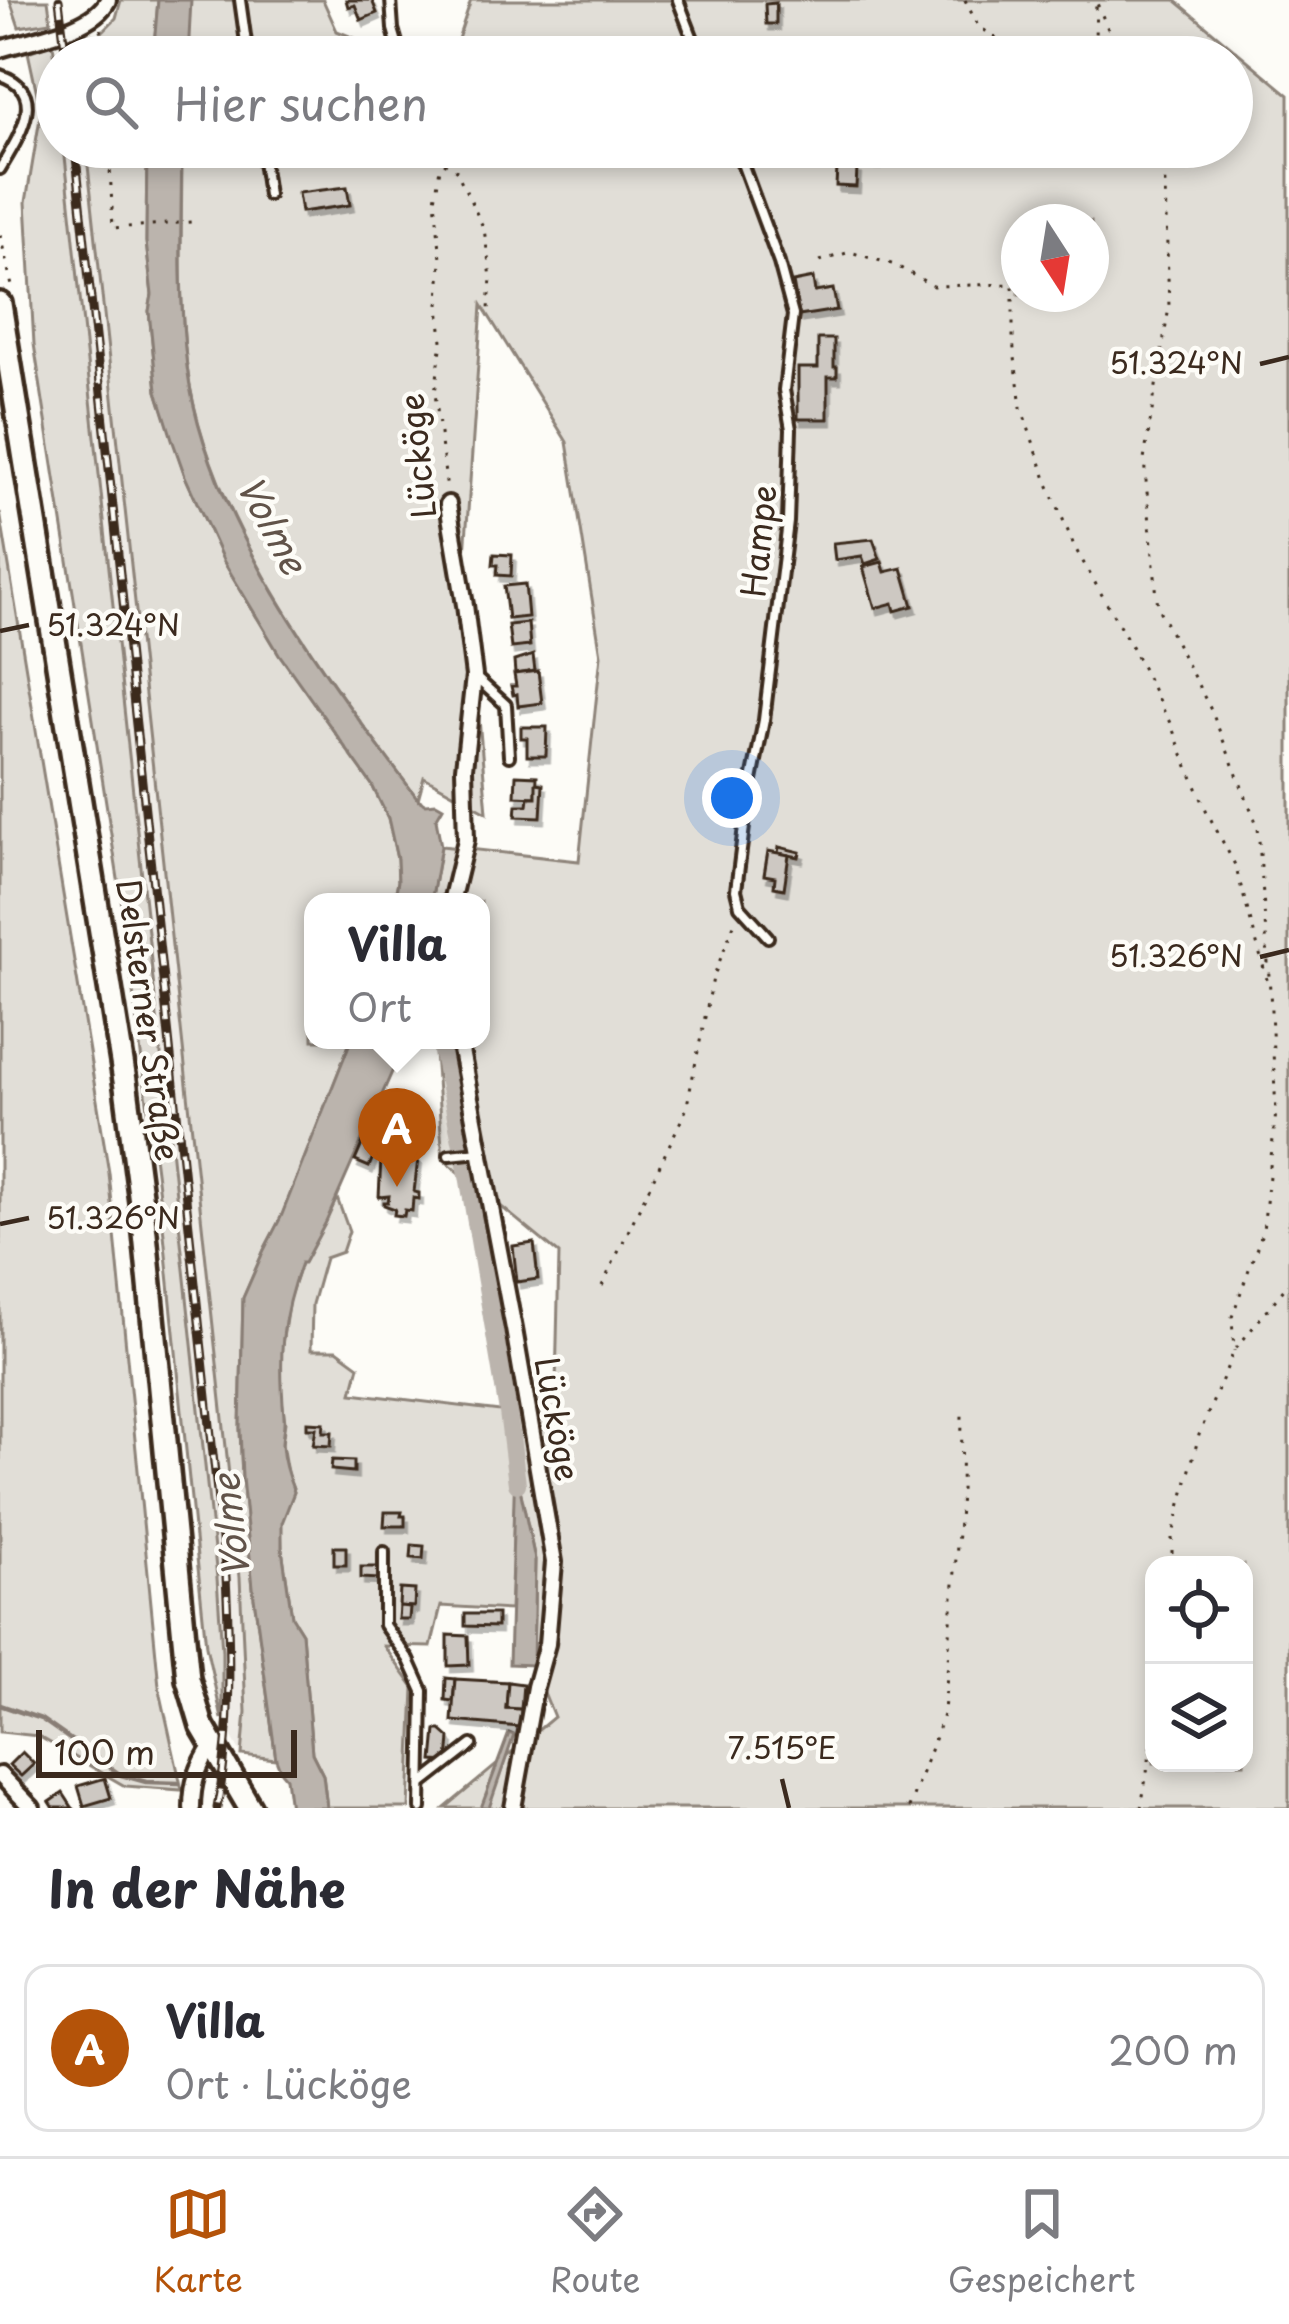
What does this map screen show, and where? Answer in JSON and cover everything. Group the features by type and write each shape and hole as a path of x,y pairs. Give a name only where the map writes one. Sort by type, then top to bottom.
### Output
{"main road":[{"name":"Delsterner Straße","path":"0,304 126,1087 145,1233 188,1679 212,1744 250,1808"}],"street":[{"path":"43,36 86,22 108,0"},
{"path":"0,50 36,38"},
{"name":"Lücköge","path":"448,504 474,676 464,768 466,839 453,893"},
{"name":"Lücköge","path":"461,1049 554,1562 547,1644 513,1808"},
{"path":"191,1808 197,1769 212,1744"},
{"path":"0,1775 32,1808"}],"lane":[{"path":"240,0 245,36"},
{"path":"392,0 395,36"},
{"path":"678,0 692,36"},
{"path":"0,75 18,83 27,112 0,169"},
{"path":"264,168 268,195"},
{"name":"Hampe","path":"740,906 738,870 764,720 788,522 791,429 784,390 793,315 744,168"},
{"path":"474,676 506,705 509,756"},
{"path":"740,906 768,937"},
{"path":"448,1155 480,1152"},
{"path":"385,1552 384,1625 409,1660 423,1691 421,1808"},
{"path":"421,1785 472,1744"}],"path":[{"path":"964,0 978,26 993,36"},
{"path":"1095,36 1096,0"},
{"path":"1096,0 1111,36"},
{"path":"96,16 103,36"},
{"path":"110,168 112,228 192,222"},
{"name":"Lücköge","path":"440,168 435,200 442,340 435,393 448,504"},
{"path":"452,168 484,229 489,310"},
{"path":"1164,168 1169,308 1144,460 1158,608 1211,710 1258,827 1270,990 1276,1112 1263,1230 1232,1317 1234,1351"},
{"path":"820,262 850,252 895,265 933,286 1013,284 1013,341 1021,407 1046,479 1075,548 1170,723 1234,866 1270,990"},
{"path":"602,1286 686,1110 713,979 740,906"},
{"path":"1172,1556 1172,1538 1199,1435 1234,1351 1289,1282"},
{"path":"909,1808 944,1712 961,1494 962,1414"},
{"path":"1141,1808 1147,1772"}],"shaded area":[{"path":"10,0 48,0 51,22 19,27"},
{"path":"121,0 158,0 155,36 98,36 116,18"},
{"path":"158,0 191,0 189,36 155,36"},
{"path":"190,0 323,0 337,31 349,36 188,36"},
{"path":"471,0 1175,0 1218,36 459,36"},
{"path":"36,49 36,89 28,52"},
{"path":"1253,65 1289,95 1289,1808 445,1808 554,1717 533,1665 535,1560 516,1470 510,1610 441,1606 431,1647 384,1646 414,1688 409,1808 327,1808 323,1775 312,1753 302,1633 292,1617 282,1549 281,1523 294,1492 282,1444 285,1422 280,1384 289,1299 301,1263 337,1198 349,1231 342,1252 325,1258 312,1304 311,1350 337,1350 359,1366 352,1393 508,1412 556,1386 559,1254 443,1159 435,1049 490,1049 490,893 433,893 441,846 579,861 601,655 567,442 482,305 465,555 487,812 424,777 418,799 310,650 245,539 199,425 184,340 182,168 1253,168"},
{"path":"36,142 36,168 66,168 217,1578 222,1719 206,1646 164,1234 121,898 34,344 26,202"},
{"path":"66,168 88,168 240,1577 246,1712 242,1755 222,1719 217,1578"},
{"path":"88,168 147,168 149,311 157,391 185,476 224,562 279,654 372,785 388,818 397,859 396,893 304,893 304,1049 347,1049 281,1218 243,1298 242,1478 276,1759 242,1755 246,1712 240,1577"},
{"path":"147,168 182,168 181,285 187,367 218,482 276,595 346,702 418,799 443,807 436,819 441,846 433,893 396,893 397,859 388,818 372,785 279,654 224,562 185,476 157,391 146,242"},
{"path":"0,512 109,1173 159,1686 182,1790 125,1786 38,1736 0,1732"},
{"path":"347,1049 402,1049 326,1222 301,1263 285,1321 282,1445 294,1492 282,1523 282,1549 292,1617 302,1633 312,1753 323,1775 327,1808 290,1808 286,1778 276,1759 242,1478 243,1298 281,1217"},
{"path":"515,1465 535,1560 533,1665 509,1664"},
{"path":"509,1733 514,1735 489,1808 481,1808"}],"building":[{"path":"346,0 372,0 377,13 361,20 355,5 348,7"},
{"path":"776,3 776,24 766,24 765,4"},
{"path":"837,168 857,169 856,187 836,186"},
{"path":"347,187 350,205 301,212 298,193"},
{"path":"813,278 815,292 833,289 837,310 799,316 793,282"},
{"path":"818,339 834,339 837,377 828,377 828,419 798,419 798,368 818,368"},
{"path":"873,539 880,559 865,564 862,556 835,560 833,543"},
{"path":"494,554 512,555 511,576 497,575"},
{"path":"882,562 885,572 902,568 913,606 895,611 893,603 875,608 863,567"},
{"path":"525,584 528,617 508,619 504,586"},
{"path":"528,623 530,646 511,648 508,625"},
{"path":"533,655 535,671 515,674 514,661"},
{"path":"538,671 542,703 518,706 511,686 516,686 514,674"},
{"path":"521,727 547,727 546,756 527,756 527,738 521,738"},
{"path":"516,775 537,776 536,797 515,796"},
{"path":"536,783 543,784 541,817 516,816 517,805 528,805 529,797 536,797"},
{"path":"779,847 800,852 799,857 778,853"},
{"path":"768,851 789,855 784,889 774,887 775,877 764,875"},
{"path":"384,1101 412,1114 407,1129 400,1125 392,1144 373,1136"},
{"path":"375,1114 382,1118 371,1142 375,1152 369,1167 355,1161"},
{"path":"412,1154 418,1159 414,1192 419,1199 413,1198 412,1211 394,1215 395,1209 384,1205 389,1196 379,1197 381,1159 403,1161"},
{"path":"534,1243 538,1279 517,1282 513,1246"},
{"path":"307,1422 324,1423 323,1432 332,1432 331,1446 313,1445 316,1428 307,1428"},
{"path":"332,1460 354,1461 354,1472 331,1470"},
{"path":"385,1512 402,1512 405,1526 384,1526"},
{"path":"412,1545 424,1546 423,1559 411,1558"},
{"path":"334,1547 346,1547 346,1565 334,1565"},
{"path":"361,1567 380,1567 380,1579 361,1578"},
{"path":"400,1589 415,1590 414,1607 399,1606"},
{"path":"399,1606 410,1607 409,1619 398,1619"},
{"path":"465,1614 497,1614 497,1627 465,1626"},
{"path":"448,1635 468,1636 469,1665 448,1666"},
{"path":"446,1678 455,1679 453,1701 445,1700"},
{"path":"455,1679 508,1682 506,1708 521,1709 520,1727 452,1721"},
{"path":"508,1682 523,1684 521,1709 506,1708"},
{"path":"436,1730 450,1738 448,1762 433,1761"},
{"path":"22,1752 34,1764 21,1776 9,1765"},
{"path":"105,1778 111,1798 84,1806 78,1786"},
{"path":"63,1793 73,1808 54,1808 50,1802"}],"waterway":[{"path":"442,1049 467,1169 517,1484"},
{"path":"0,1705 41,1719 121,1775 179,1783"}],"railway":[{"path":"59,0 63,36"},
{"path":"77,168 226,1577 229,1693 217,1808"}],"place":[{"name":"Villa","path":"397,1187"}],"water label":[{"name":"Volme","path":"272,525"},
{"name":"Volme","path":"231,1526"}]}
